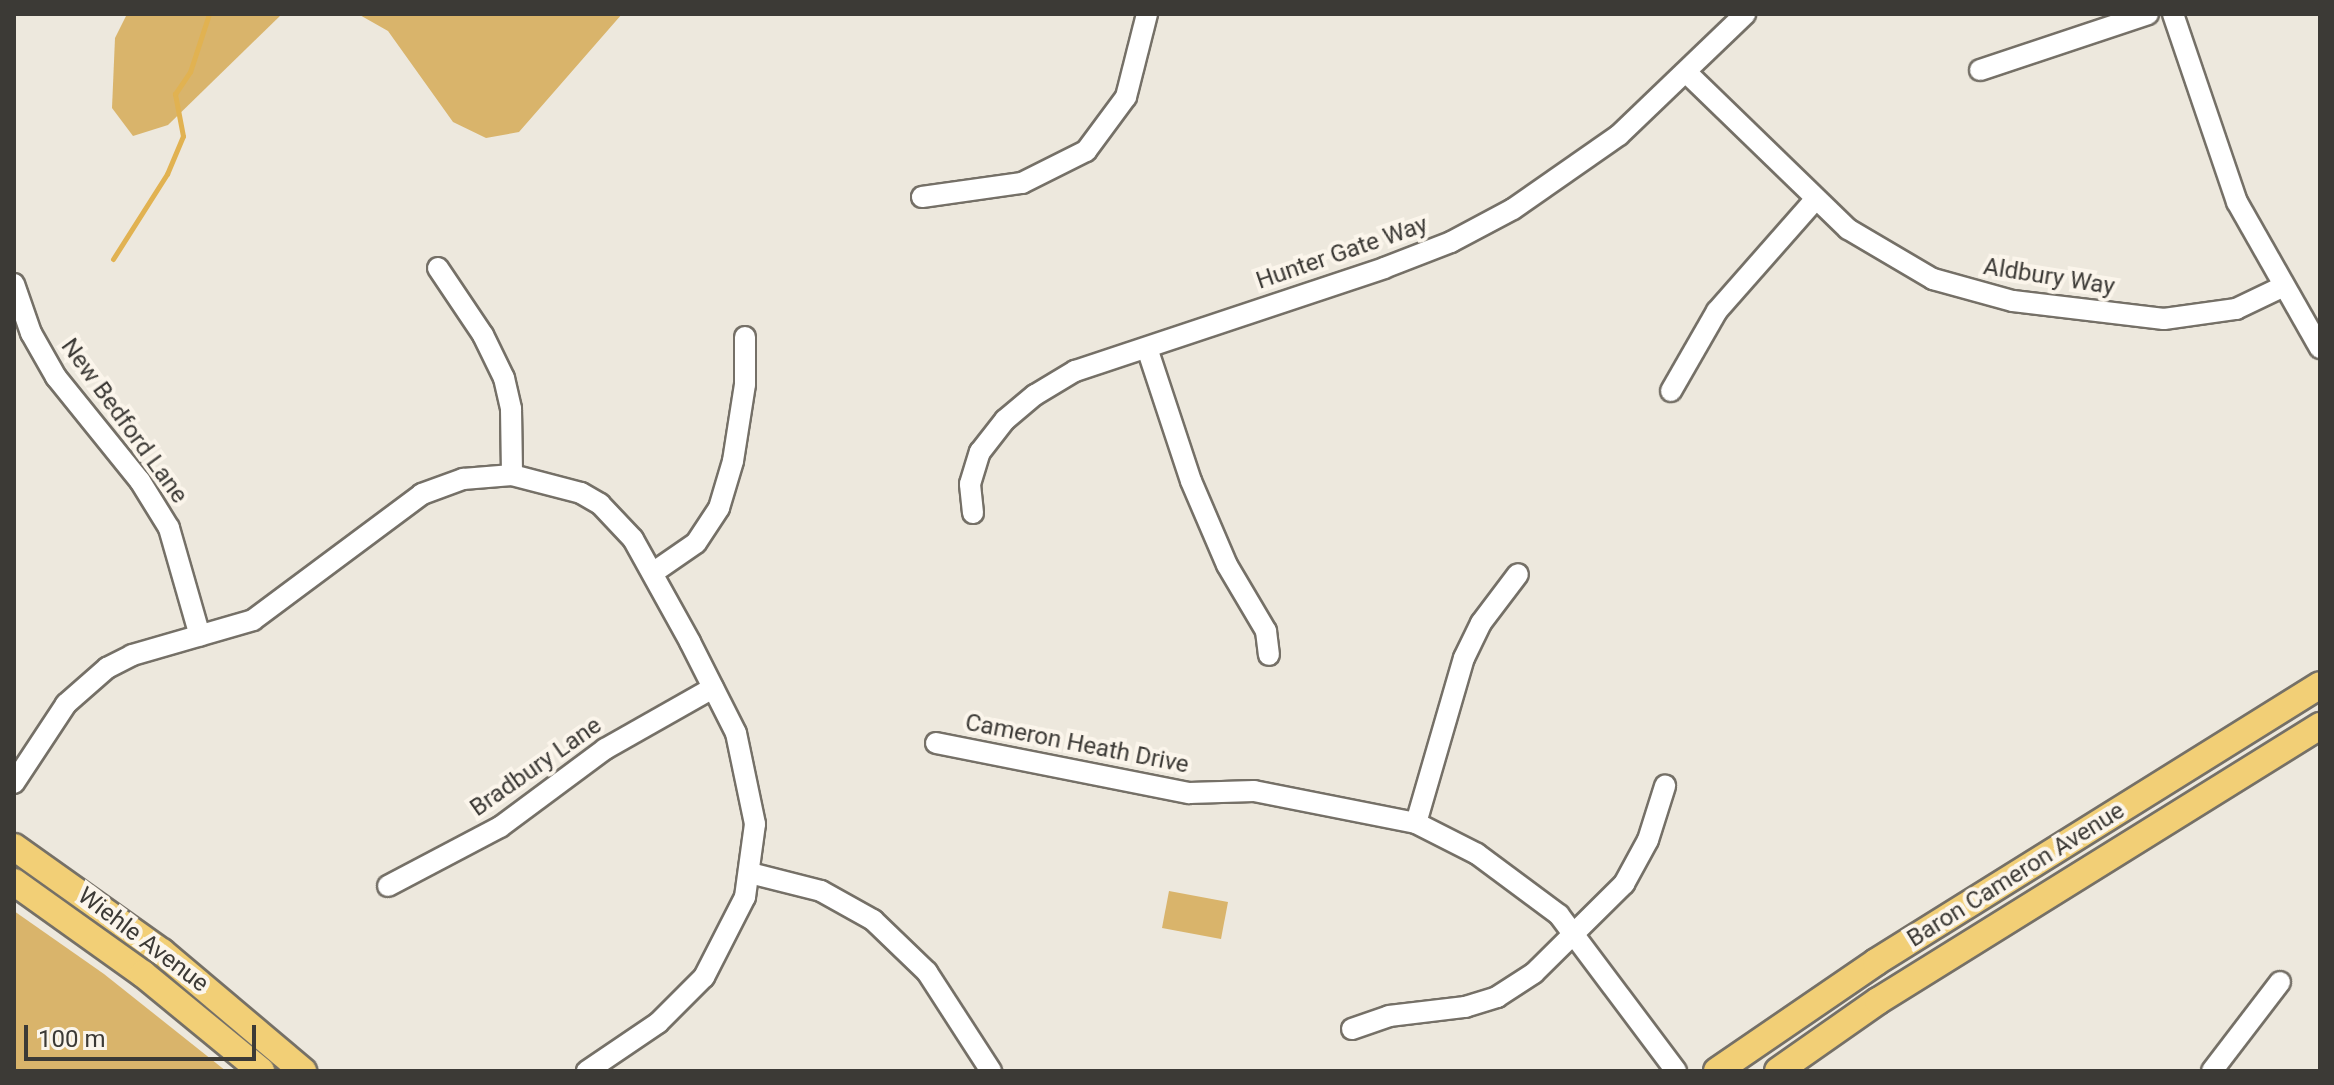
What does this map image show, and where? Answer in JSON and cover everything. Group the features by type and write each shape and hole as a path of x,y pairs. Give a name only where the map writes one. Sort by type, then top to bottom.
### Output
{"main road":[{"name":"Baron Cameron Avenue","path":"1717,1071 1876,962 2320,685"},
{"name":"Baron Cameron Avenue","path":"1778,1071 1878,1001 2320,726"},
{"name":"Wiehle Avenue","path":"14,847 162,952 303,1071"},
{"name":"Wiehle Avenue","path":"14,882 143,974 261,1071"}],"street":[{"path":"922,197 1022,183 1086,151 1126,97 1147,14"},
{"name":"Hunter Gate Way","path":"973,513 970,484 980,452 1005,420 1075,371 1451,242 1571,171 1688,74 1745,14"},
{"path":"1980,70 2148,14"},
{"path":"2173,14 2237,202 2282,287 2320,348"},
{"name":"Aldbury Way","path":"1688,74 1815,200 1904,264 1969,291 2013,301 2186,319 2236,309 2282,287"},
{"path":"1671,391 1717,311 1815,200"},
{"path":"438,268 483,335 504,378 511,409 512,475"},
{"name":"New Bedford Lane","path":"14,284 31,333 56,377 140,481 169,528 200,636"},
{"path":"654,572 696,543 719,508 733,461 745,384 745,337"},
{"path":"1147,348 1197,496 1227,565 1266,631 1269,655"},
{"path":"14,783 50,723 84,686 132,655 253,620 422,494 463,479 512,475 558,483 600,504 633,539 654,572 736,733 752,793 750,873 734,925 704,977 620,1063 587,1071"},
{"path":"1416,823 1464,658 1481,623 1518,574"},
{"name":"Bradbury Lane","path":"388,886 500,827 605,749 713,688"},
{"name":"Cameron Heath Drive","path":"936,743 1189,793 1254,791 1416,823 1477,854 1533,891 1575,933 1676,1071"},
{"path":"1352,1029 1389,1016 1465,1007 1497,997 1534,973 1624,884 1648,840 1665,786"},
{"path":"750,873 821,891 873,920 927,972 991,1071"},
{"path":"2212,1071 2280,982"}],"shaded area":[{"path":"127,14 282,14 168,125 133,136 112,108 115,38"},
{"path":"358,14 622,14 519,132 486,138 453,122 388,31"},
{"path":"1169,891 1228,902 1221,939 1162,928"},
{"path":"14,911 104,974 226,1071 14,1071"}],"waterway":[{"path":"113,259 167,174 183,136 175,94 190,72 209,14"}]}
